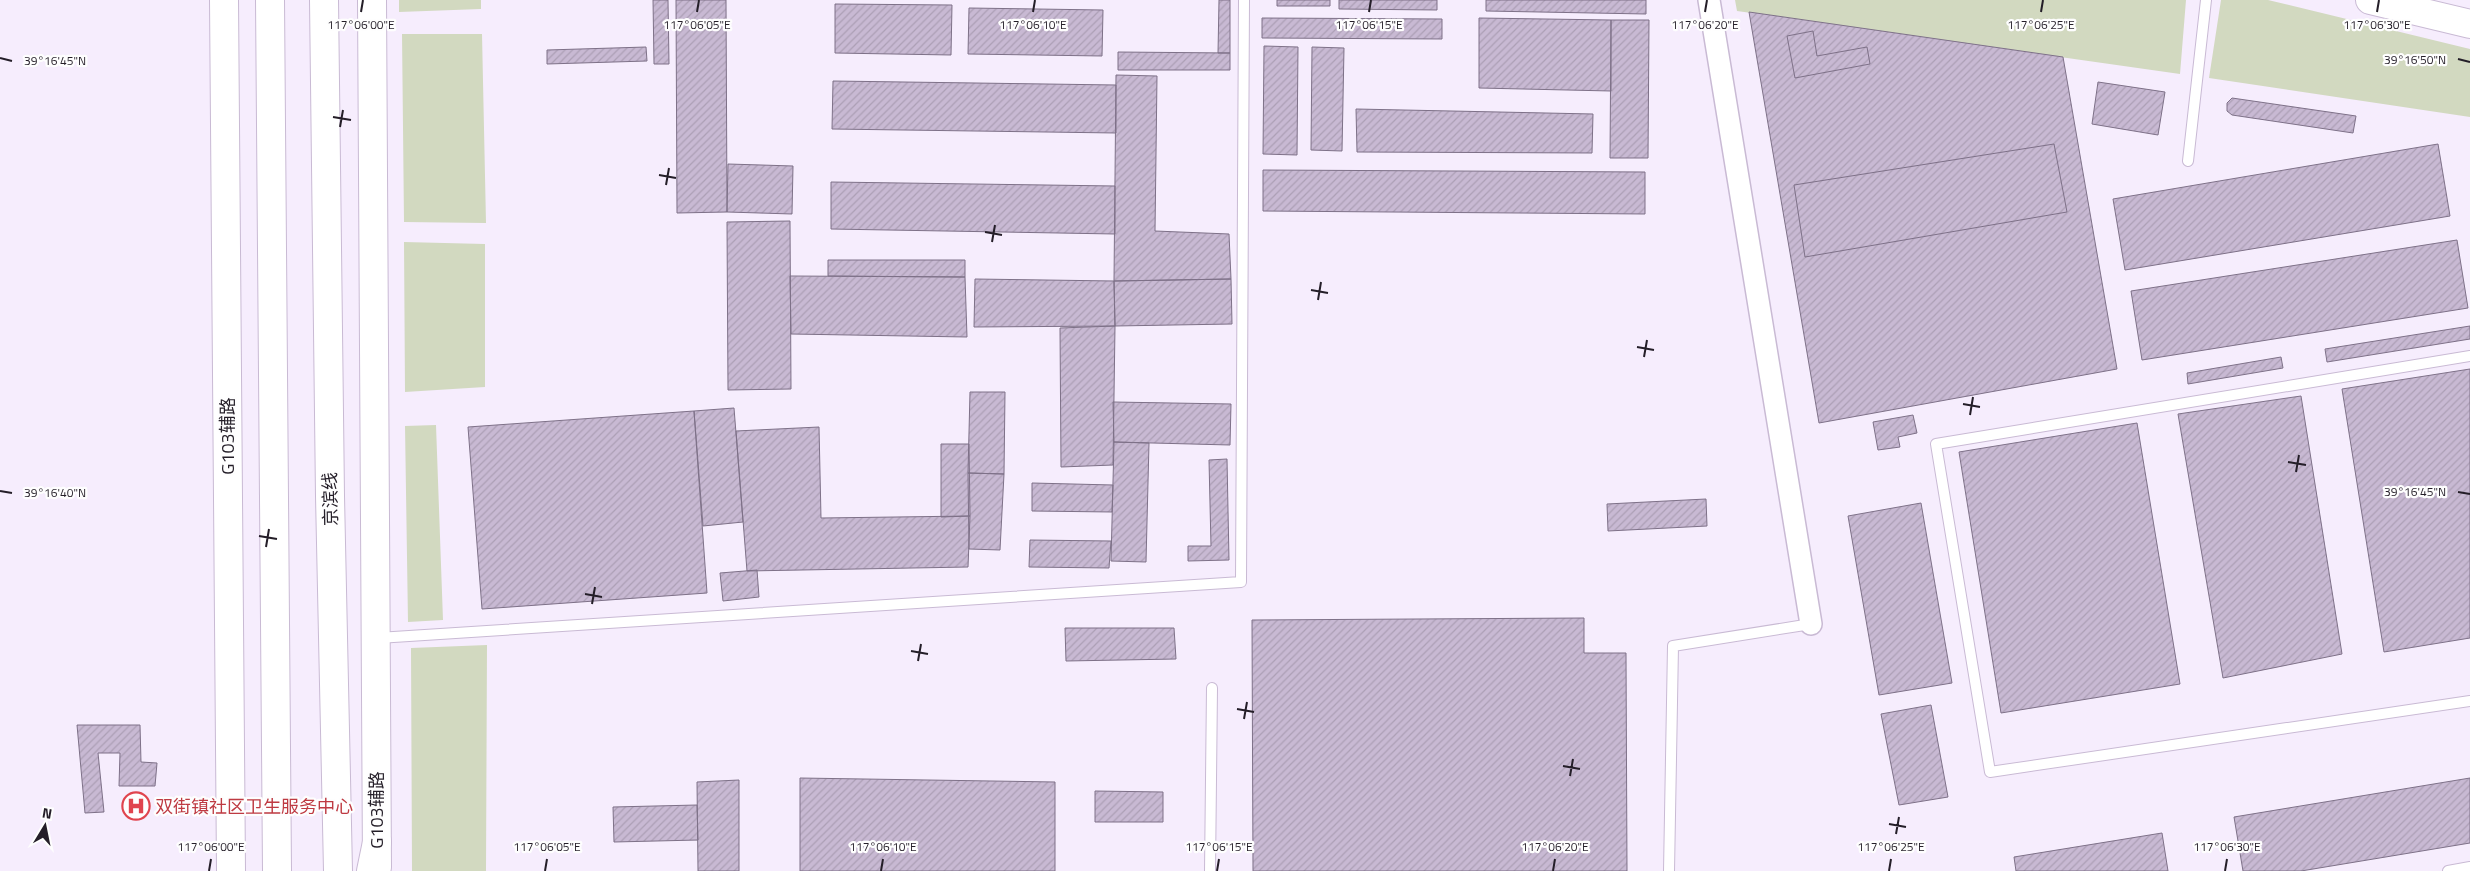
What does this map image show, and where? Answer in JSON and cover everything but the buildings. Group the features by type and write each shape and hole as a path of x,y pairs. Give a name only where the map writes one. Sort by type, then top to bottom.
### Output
{"main road":[{"name":"G103辅路","path":"224,0 231,871"},
{"path":"270,0 277,871"},
{"name":"京滨线","path":"324,0 324,126 338,871"},
{"name":"G103辅路","path":"372,0 376,871"},
{"path":"2370,0 2470,24"},
{"path":"371,871 376,842"}],"street":[{"path":"1709,0 1811,624"}],"lane":[{"path":"375,638 1241,582 1244,0"},
{"path":"2188,161 2206,0"},
{"path":"2470,356 1936,444 1990,772 2470,701"},
{"path":"1669,871 1673,646 1811,624"},
{"path":"1210,871 1212,688"},
{"path":"2448,871 2470,867"}],"green space":[{"path":"399,0 481,0 481,9 399,12"},
{"path":"1735,0 2186,0 2180,74 1737,11"},
{"path":"2221,0 2268,0 2470,49 2470,117 2209,78"},
{"path":"402,34 482,34 486,223 404,222"},
{"path":"404,242 485,244 485,387 405,392"},
{"path":"436,425 443,620 408,622 405,426"},
{"path":"487,645 486,871 412,871 411,648"}],"place":[{"name":"双街镇社区卫生服务中心","path":"136,806"}]}
